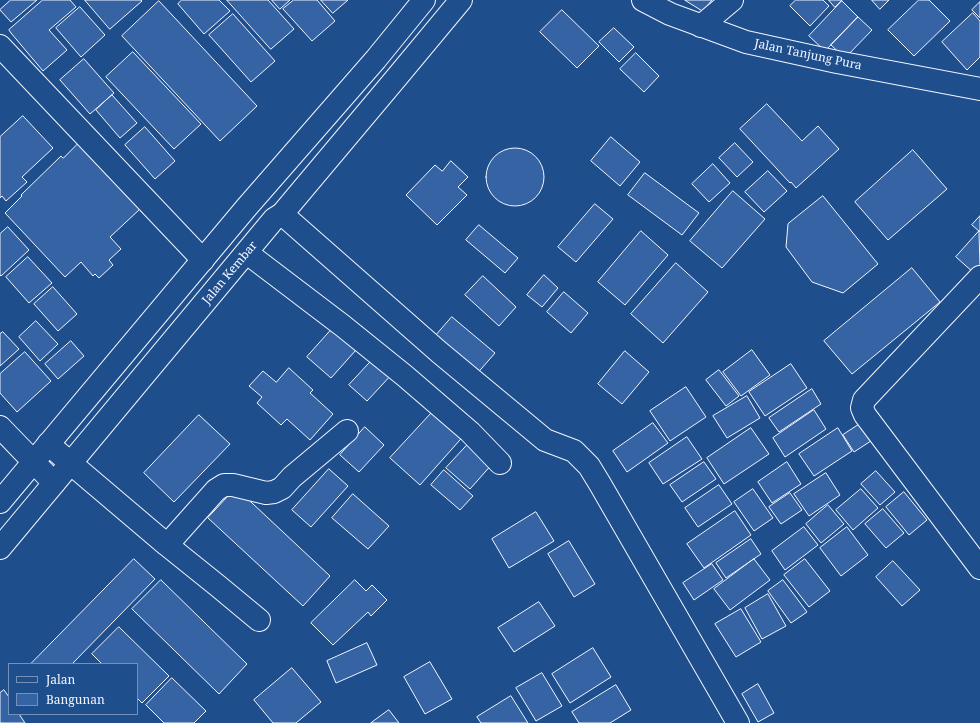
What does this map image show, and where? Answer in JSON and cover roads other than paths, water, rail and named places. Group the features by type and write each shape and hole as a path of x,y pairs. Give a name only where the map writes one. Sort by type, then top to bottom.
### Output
{"street":[{"path":"0,502 246,208 376,59 424,0"},
{"name":"Jalan Kembar","path":"0,548 461,0"},
{"name":"Jalan Tanjung Pura","path":"643,0 670,14 746,42 837,62 980,89"},
{"path":"701,26 732,0"},
{"path":"0,46 203,260"},
{"path":"278,216 545,440 574,451 589,466 738,723"},
{"path":"251,248 470,432 500,463"},
{"path":"980,276 864,400 862,408 865,415 980,568"},
{"path":"0,427 54,483"},
{"path":"167,545 216,490 224,485 233,485 266,493 274,492 282,488 292,477 347,431"},
{"path":"48,444 167,545 259,620"}]}
